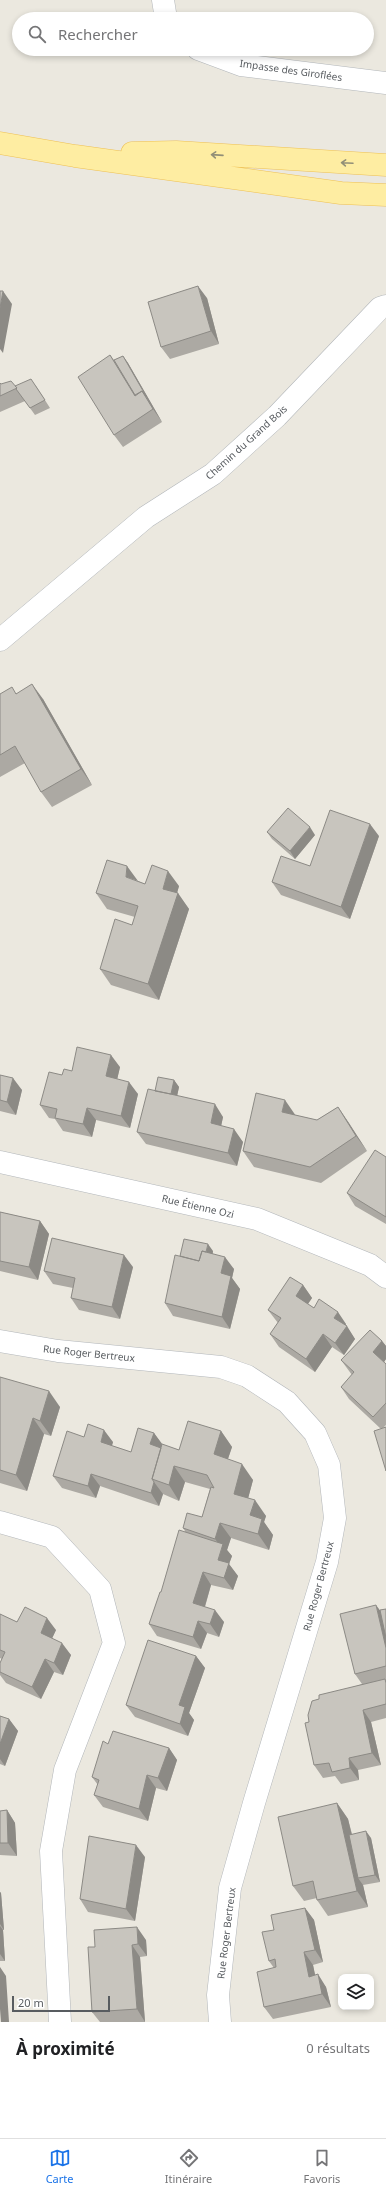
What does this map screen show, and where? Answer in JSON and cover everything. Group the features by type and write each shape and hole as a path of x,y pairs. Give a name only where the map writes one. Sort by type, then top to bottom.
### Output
{"main road":[{"path":"0,143 75,156 341,193 386,195"},
{"path":"75,156 176,152 386,165"}],"street":[{"path":"163,0 165,12"},
{"name":"Impasse des Giroflées","path":"217,56 241,65 386,83"},
{"name":"Chemin du Grand Bois","path":"0,640 146,517 213,474 277,416 380,308 386,306"},
{"name":"Rue Étienne Ozi","path":"0,1162 257,1219 370,1265 386,1277"},
{"name":"Rue Roger Bertreux","path":"0,1341 58,1351 221,1367 248,1376 287,1402 315,1434 329,1465 335,1518 327,1562 254,1803 230,1888 218,1995 220,2022"},
{"path":"0,1522 52,1537 100,1589 114,1643 65,1770 51,1851 60,2022"}],"building":[{"path":"198,286 211,331 161,347 148,302"},
{"path":"0,291 3,291 0,308"},
{"path":"110,355 135,396 142,391 153,409 114,435 78,377"},
{"path":"123,356 146,396 142,391 135,395 114,360"},
{"path":"31,379 45,400 30,408 15,386"},
{"path":"11,381 17,388 0,396 0,383"},
{"path":"32,684 81,769 41,792 15,746 0,755 0,694 12,687 16,694"},
{"path":"288,808 310,827 290,851 267,832"},
{"path":"330,810 370,824 341,907 272,882 281,856 310,866"},
{"path":"107,860 127,866 126,877 145,884 152,865 168,871 163,889 178,893 148,984 100,969 115,919 132,925 138,906 96,893"},
{"path":"77,1047 111,1055 106,1076 129,1082 121,1116 87,1108 83,1124 55,1118 57,1109 40,1105 49,1072 62,1075 64,1069 72,1071"},
{"path":"0,1075 13,1078 7,1102 0,1100"},
{"path":"158,1077 174,1080 171,1094 155,1091"},
{"path":"148,1089 215,1104 211,1123 234,1129 228,1153 137,1132"},
{"path":"256,1093 285,1100 282,1112 317,1120 338,1107 356,1136 310,1167 243,1151"},
{"path":"375,1150 386,1157 386,1217 347,1193"},
{"path":"0,1212 40,1221 29,1267 0,1261"},
{"path":"52,1238 124,1255 112,1307 71,1298 75,1278 44,1271"},
{"path":"184,1239 208,1244 206,1252 202,1251 199,1261 180,1256"},
{"path":"202,1251 225,1257 221,1273 231,1276 222,1317 165,1303 175,1255 199,1261"},
{"path":"290,1277 303,1285 296,1296 314,1308 319,1299 338,1312 334,1318 347,1326 335,1343 323,1334 306,1359 270,1334 281,1318 268,1310"},
{"path":"370,1330 382,1341 373,1352 386,1364 386,1403 373,1417 341,1387 354,1372 341,1360"},
{"path":"0,1377 49,1391 40,1421 33,1418 16,1475 0,1470"},
{"path":"188,1421 221,1431 214,1454 242,1464 234,1494 255,1500 250,1515 262,1519 258,1534 220,1523 215,1539 183,1528 187,1513 202,1517 211,1487 214,1488 207,1475 174,1466 169,1485 152,1479 162,1444 179,1450"},
{"path":"88,1424 104,1430 101,1442 131,1452 138,1428 154,1433 150,1444 161,1448 152,1479 154,1482 151,1493 91,1474 88,1486 53,1476 67,1431 84,1437"},
{"path":"386,1427 386,1471 374,1431"},
{"path":"179,1530 223,1544 218,1560 229,1563 224,1578 203,1572 193,1603 215,1610 210,1624 198,1621 193,1637 149,1624 161,1592"},
{"path":"376,1605 386,1648 386,1666 355,1674 340,1614"},
{"path":"25,1607 47,1618 41,1633 62,1643 54,1663 45,1659 32,1687 0,1672 0,1663 5,1652 0,1650 0,1614 17,1622"},
{"path":"386,1609 386,1638 380,1610"},
{"path":"148,1640 196,1656 179,1705 185,1707 180,1724 126,1705"},
{"path":"385,1679 386,1704 363,1710 372,1753 349,1758 350,1768 332,1772 329,1763 314,1765 305,1723 309,1722 308,1715 312,1701 319,1699 319,1695"},
{"path":"0,1716 9,1719 0,1744"},
{"path":"113,1731 169,1748 158,1778 147,1775 139,1809 94,1795 99,1780 92,1777 103,1741 108,1744"},
{"path":"337,1803 357,1891 317,1900 313,1881 293,1886 278,1817"},
{"path":"7,1810 8,1843 0,1843 0,1811"},
{"path":"366,1831 375,1875 358,1878 349,1835"},
{"path":"89,1836 136,1845 126,1909 80,1899"},
{"path":"305,1908 315,1950 304,1952 309,1977 318,1974 322,1994 264,2007 257,1972 276,1967 275,1959 269,1961 262,1932 274,1930 271,1915"},
{"path":"137,1927 138,1944 132,1945 137,2009 92,2012 88,1947 95,1947 94,1930"}]}
